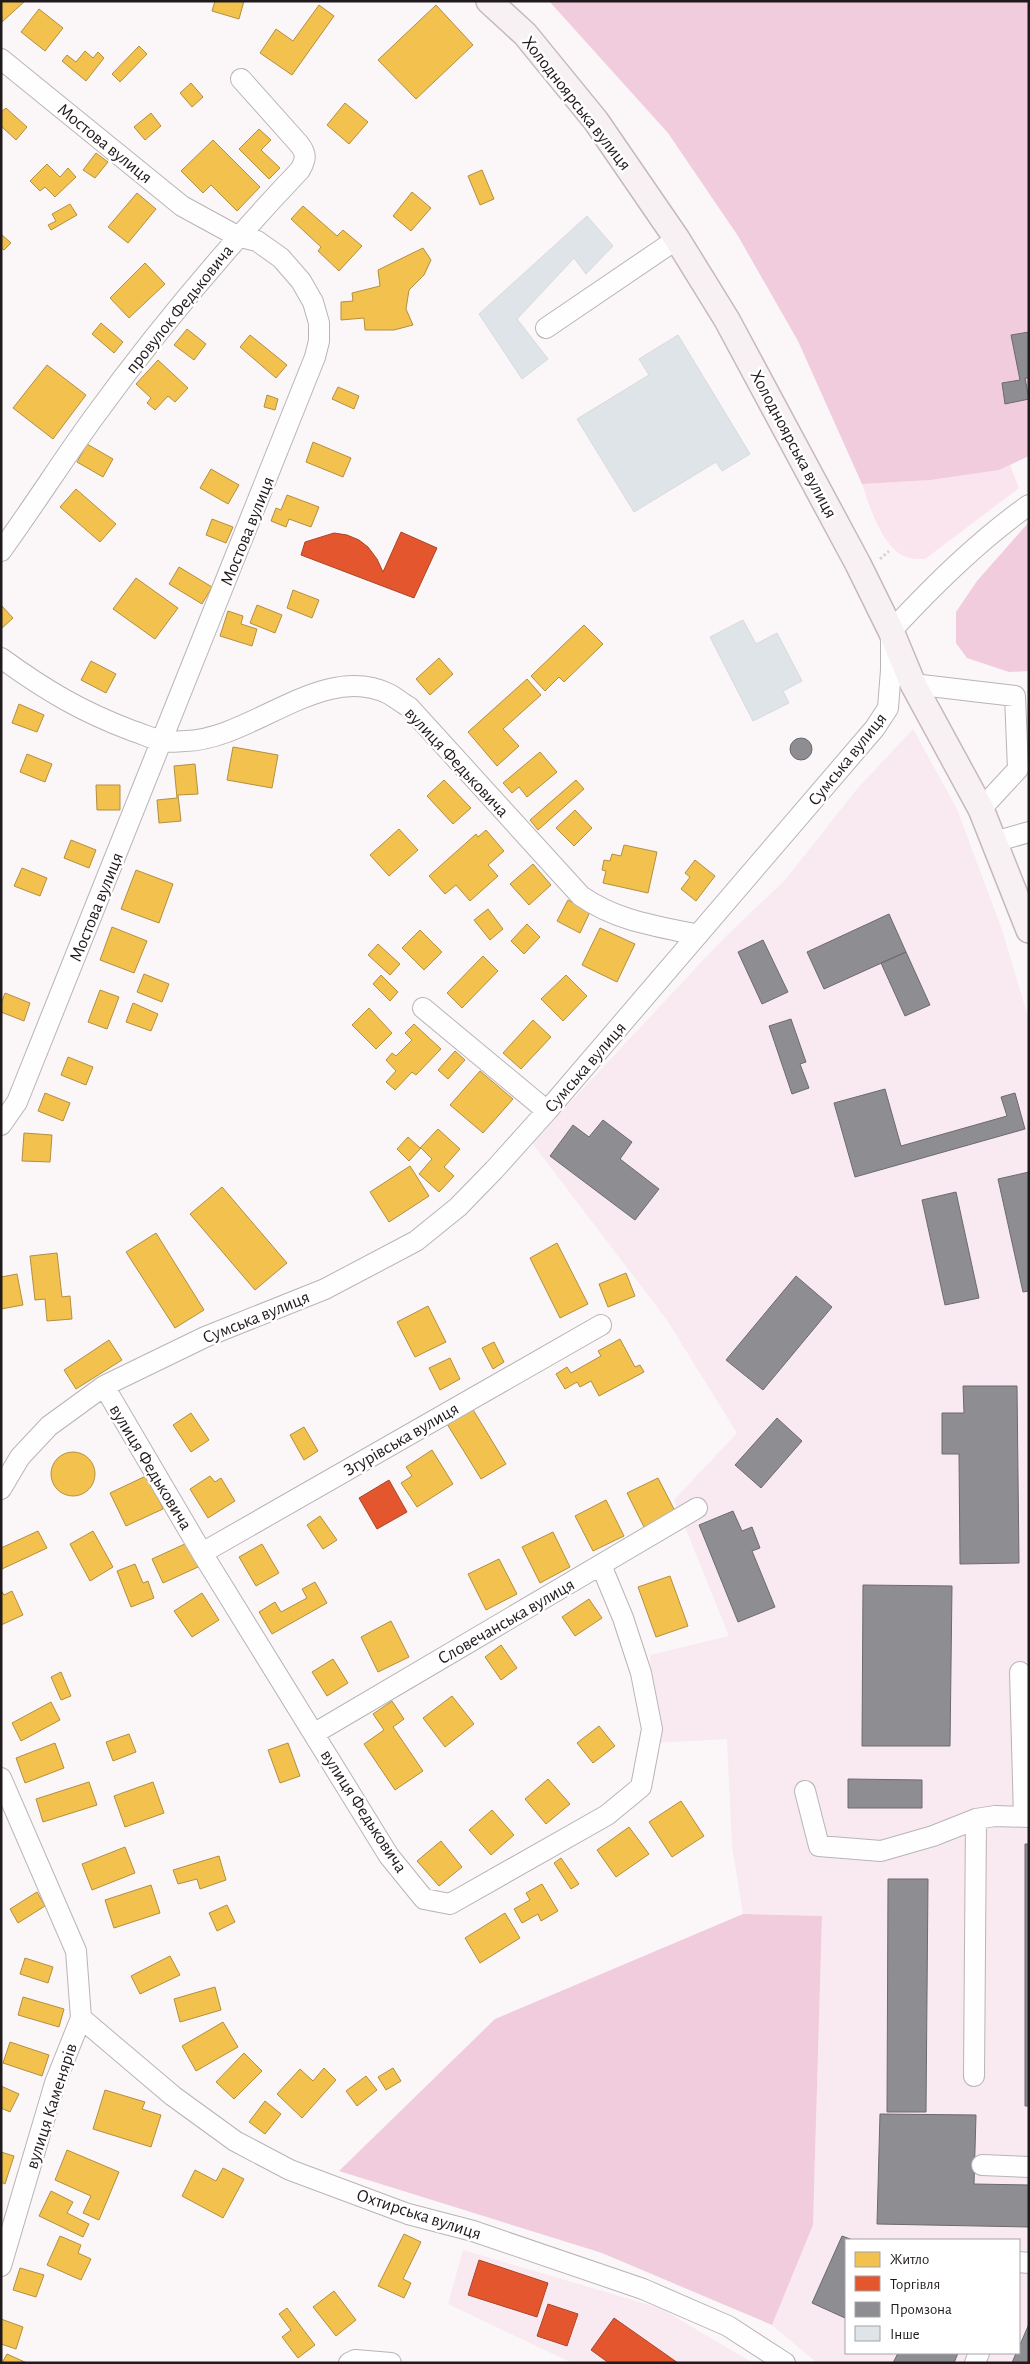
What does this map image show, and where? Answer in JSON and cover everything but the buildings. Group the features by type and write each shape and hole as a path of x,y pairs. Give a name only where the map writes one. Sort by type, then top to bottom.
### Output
{"main road":[{"name":"Холодноярська вулиця","path":"489,1 525,34 596,121 677,239 727,320 791,437 891,631 913,684 981,809 1026,915"}],"street":[{"name":"Мостова вулиця","path":"1,59 182,206 237,236 257,241 281,258 301,281 313,302 319,323 319,341 316,357 17,1102 1,1125"},
{"name":"провулок Федьковича","path":"1,551 94,418 195,285 237,236 300,170 305,160 305,152 241,79"},
{"path":"546,328 677,239"},
{"path":"891,631 954,567 1029,505"},
{"name":"Сумська вулиця","path":"1,1489 20,1456 49,1426 104,1386 204,1337 325,1288 416,1240 458,1207 547,1111 875,728 888,708 891,670 891,631"},
{"name":"вулиця Федьковича","path":"1,658 70,705 162,742 194,741 225,734 272,711 343,686 362,687 388,694 409,706 581,896 599,909 622,919 698,935"},
{"path":"913,684 1015,696 1018,769 981,809"},
{"path":"994,842 1029,832"},
{"path":"423,1008 547,1111"},
{"name":"Згурівська вулиця","path":"202,1553 600,1325"},
{"name":"вулиця Федьковича","path":"104,1386 202,1553 315,1733 389,1856 424,1899 450,1904 607,1814 641,1788 652,1729 635,1655 623,1618 601,1565"},
{"name":"Словечанська вулиця","path":"315,1733 696,1508"},
{"path":"805,1791 819,1846 881,1851 933,1836 976,1819 1026,1817 1020,1672"},
{"name":"вулиця Каменярів","path":"1,1778 76,1951 81,2018 55,2083 1,2266"},
{"path":"974,2076 976,1819"},
{"name":"Охтирська вулиця","path":"81,2018 173,2096 235,2141 290,2170 408,2214 473,2231 643,2289 728,2326 785,2363"},
{"path":"982,2165 1029,2167"},
{"path":"349,2363 355,2360 391,2363"}],"shaded area":[{"path":"549,1 1029,1 1029,456 999,470 931,480 862,484 798,341 738,236 668,133"},
{"path":"1010,465 1019,488 925,559 909,558 900,554 892,547 879,527 862,484 931,480 999,470"},
{"path":"1029,522 1029,671 1009,672 967,658 956,643 956,612 977,581"},
{"path":"913,729 957,809 1002,930 1029,1020 1029,2363 817,2363 772,2325 813,2225 822,1916 743,1914 732,1846 727,1739 655,1743 650,1655 729,1636 674,1500 737,1433 667,1320 532,1143 723,939 785,880 857,789"},
{"path":"743,1914 822,1916 813,2225 772,2325 602,2253 339,2171 495,2019"},
{"path":"463,2250 660,2308 753,2363 572,2363 448,2304"}]}
